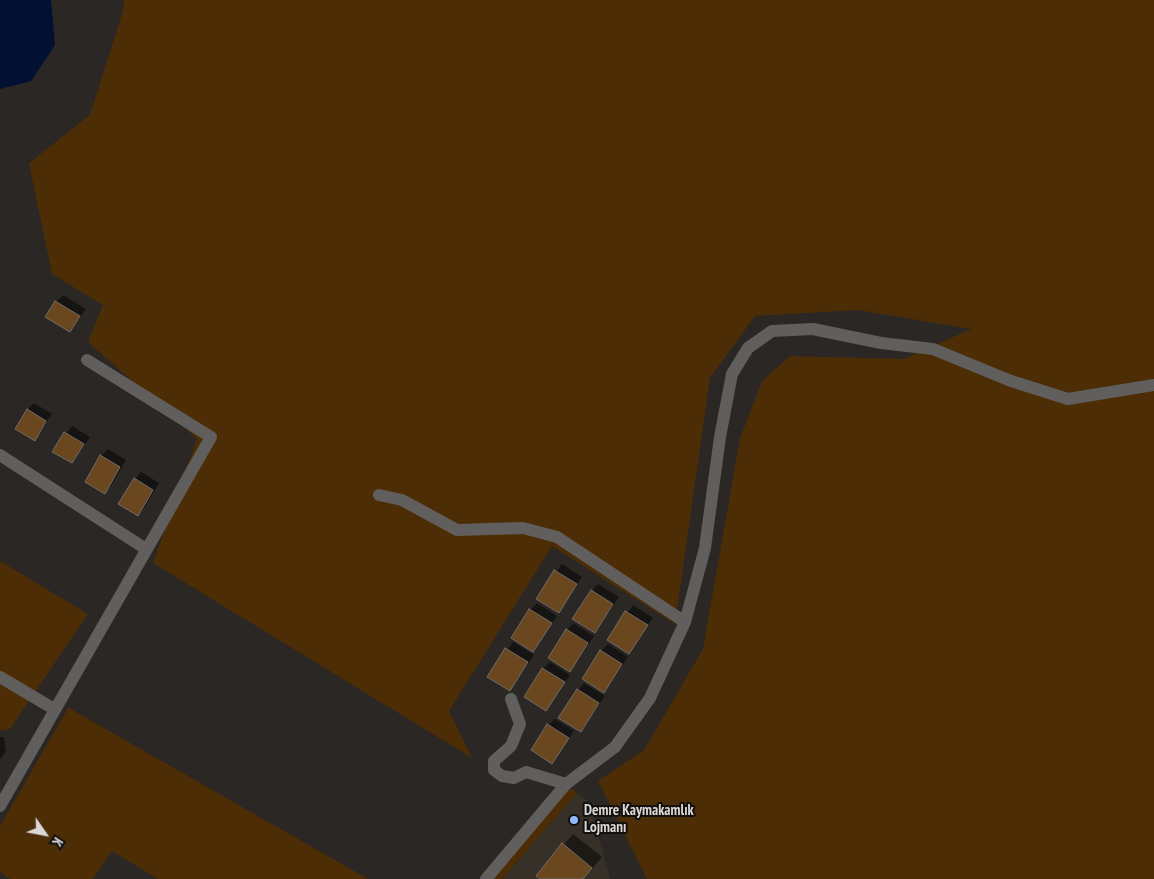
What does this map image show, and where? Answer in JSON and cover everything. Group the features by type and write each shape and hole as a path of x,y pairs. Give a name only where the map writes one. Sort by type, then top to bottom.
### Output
{"street":[{"path":"486,879 566,784 615,746 650,698 685,622 705,548 720,437 732,374 748,348 772,332 813,329 881,343 933,349 1012,381 1068,399 1154,385"},
{"path":"0,806 211,437 87,360"},
{"path":"0,455 146,549"},
{"path":"379,495 402,500 457,530 523,528 557,536 685,622"},
{"path":"0,677 54,709"},
{"path":"511,699 520,724 511,746 494,761 494,770 502,776 514,778 526,772 566,784"}],"shaded area":[{"path":"124,0 1154,0 1154,879 647,879 598,781 644,750 703,649 740,438 762,381 790,356 904,359 971,329 858,310 755,316 710,378 675,624 552,546 449,711 472,758 153,563 197,439 88,342 103,305 52,274 29,163 90,115 123,11"},
{"path":"0,561 88,614 10,729 0,731"},
{"path":"68,708 368,879 158,879 112,851 93,879 10,879 0,872 0,826"},
{"path":"566,784 577,793 502,879 486,879"},
{"name":"Demre Kaymakamlık Lojmanı","path":"577,793 589,802 610,879 502,879"}],"water":[{"path":"0,0 51,0 55,45 31,81 0,89"}],"building":[{"path":"55,301 80,316 70,332 45,317"},
{"path":"27,409 46,421 35,441 15,429"},
{"path":"64,432 84,444 72,463 52,452"},
{"path":"100,455 120,467 105,494 85,482"},
{"path":"134,478 153,490 138,516 118,504"},
{"path":"554,570 577,584 559,613 536,599"},
{"path":"591,590 613,604 595,633 572,619"},
{"path":"529,609 552,623 533,652 511,638"},
{"path":"625,611 648,625 629,654 607,640"},
{"path":"566,629 588,643 570,672 548,658"},
{"path":"505,648 528,662 510,691 487,677"},
{"path":"600,650 622,664 604,693 582,679"},
{"path":"542,668 565,682 546,711 524,697"},
{"path":"577,689 599,703 581,732 558,718"},
{"path":"547,724 569,738 552,764 531,750"},
{"name":"Demre Kaymakamlık Lojmanı","path":"562,843 592,868 583,879 540,879 536,876"}],"place":[{"name":"Demre Kaymakamlık Lojmanı","path":"574,820"}]}
